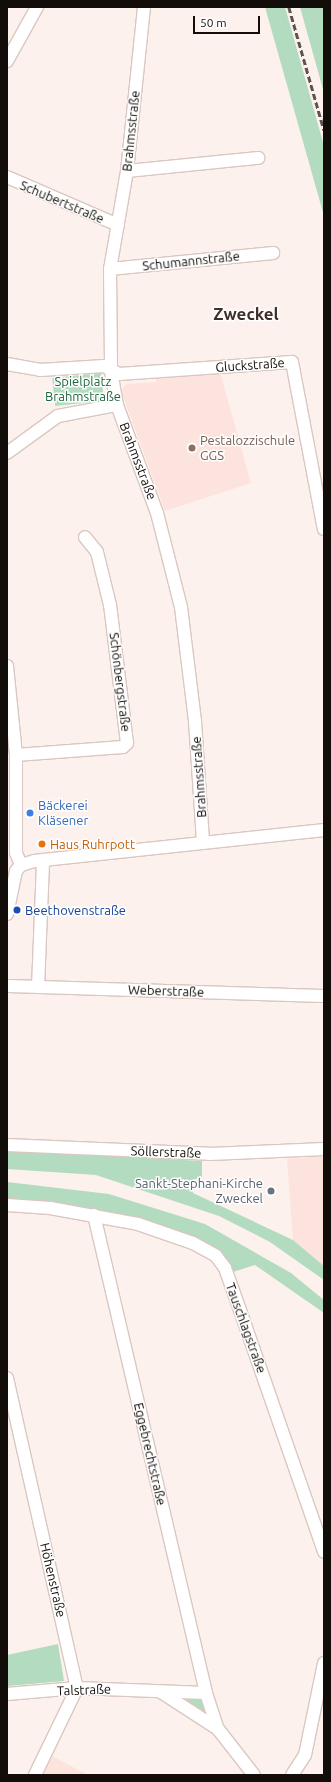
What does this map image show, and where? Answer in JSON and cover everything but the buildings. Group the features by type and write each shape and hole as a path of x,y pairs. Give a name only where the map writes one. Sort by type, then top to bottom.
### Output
{"street":[{"path":"7,60 37,7"},
{"name":"Brahmsstraße","path":"144,7 127,171 110,269 111,371 116,406 158,513 181,608 195,721 203,842"},
{"path":"127,171 258,158"},
{"name":"Schubertstraße","path":"7,177 118,225"},
{"name":"Schumannstraße","path":"110,269 273,252"},
{"name":"Gluckstraße","path":"111,371 119,374 292,362 324,529"},
{"path":"7,364 40,370 104,366 111,371"},
{"path":"7,453 58,416 116,406"},
{"name":"Schönbergstraße","path":"16,755 123,747 127,743 110,605 97,552 85,537"},
{"path":"7,666 16,755 16,853 21,865"},
{"path":"7,914 16,871 21,865 43,860 324,830"},
{"path":"38,987 43,860"},
{"name":"Weberstraße","path":"7,986 324,996"},
{"name":"Söllerstraße","path":"7,1145 210,1154 324,1149"},
{"name":"Tauschlagstraße","path":"7,1205 94,1215 171,1234 205,1248 221,1261 320,1525 324,1552"},
{"name":"Eggebrechtstraße","path":"94,1215 206,1693"},
{"name":"Höhenstraße","path":"7,1378 77,1688"},
{"path":"292,1775 305,1755 324,1663"},
{"path":"35,1775 77,1688"},
{"name":"Talstraße","path":"7,1694 77,1688 206,1693"},
{"path":"160,1691 218,1729 254,1775"},
{"path":"206,1693 218,1729"}],"shaded area":[{"name":"Pestalozzischule GGS","path":"220,372 251,483 165,511 121,391 126,384 156,382 156,377"},
{"path":"324,1156 324,1266 293,1240 287,1159"},
{"path":"52,1756 88,1775 43,1775"}],"green space":[{"path":"265,7 285,7 324,146 324,216"},
{"path":"300,7 324,7 324,93"},
{"name":"Spielplatz Brahmstraße","path":"101,373 104,401 55,406 52,378"},
{"path":"7,1150 202,1161 202,1177 193,1180 193,1193 293,1240 324,1266 324,1280 270,1242 219,1216 96,1175 7,1169"},
{"path":"7,1182 109,1194 205,1224 291,1273 324,1300 324,1313 255,1265 233,1272 218,1251 199,1240 7,1200"},
{"path":"58,1644 64,1681 8,1686 7,1655"},
{"path":"199,1698 205,1703 207,1713 184,1700"}],"railway":[{"path":"289,7 324,130"}],"place":[{"name":"Pestalozzischule GGS","path":"192,448"},
{"name":"Bäckerei Kläsener","path":"30,813"},
{"name":"Haus Ruhrpott","path":"42,844"},
{"name":"Beethovenstraße","path":"17,910"},
{"name":"Sankt-Stephani-Kirche Zweckel","path":"271,1191"}],"district":[{"name":"Zweckel","path":"246,314"}]}
